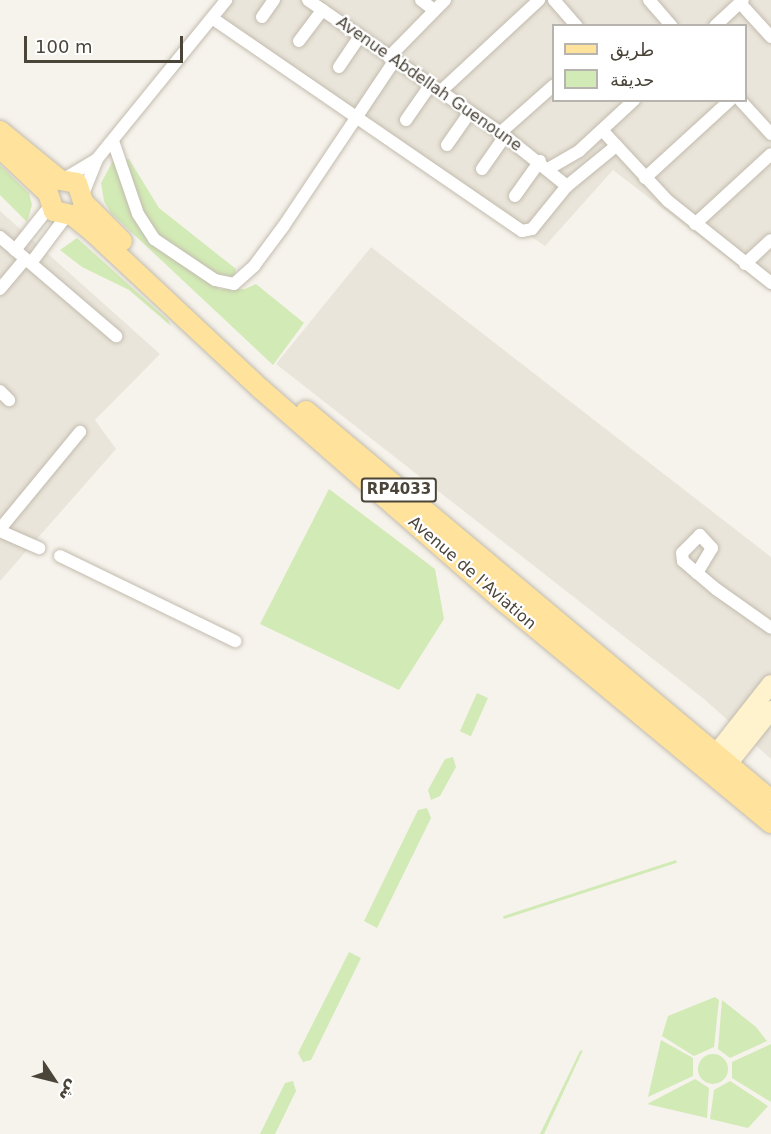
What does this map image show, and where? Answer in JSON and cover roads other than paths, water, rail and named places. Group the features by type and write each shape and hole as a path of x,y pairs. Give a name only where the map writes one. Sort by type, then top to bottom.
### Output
{"main road":[{"name":"Avenue de l'Aviation","path":"0,131 66,198 393,505 717,765 771,823"},
{"name":"Avenue de l'Aviation","path":"0,148 66,198"},
{"name":"Avenue de l'Aviation","path":"717,765 768,791"}],"street":[{"path":"262,17 274,0"},
{"name":"Avenue Abdellah Guenoune","path":"308,0 503,134 567,186"},
{"path":"421,0 434,10"},
{"path":"113,141 138,214 148,232 183,261 229,285 242,279 264,255 356,117 392,58 445,0"},
{"path":"406,120 436,88 539,0"},
{"path":"554,0 576,24"},
{"path":"649,0 670,24"},
{"path":"0,289 28,261 66,198 212,18 223,1"},
{"path":"717,24 741,1 771,38"},
{"path":"299,41 321,10"},
{"path":"212,18 522,231 532,229 567,186 615,146"},
{"path":"339,67 360,36"},
{"path":"482,169 503,134 552,87"},
{"path":"516,196 544,165 569,158 632,102"},
{"path":"645,178 728,102"},
{"path":"742,102 771,134"},
{"path":"447,145 470,112"},
{"path":"602,130 645,178 695,224 771,283"},
{"path":"695,224 771,154"},
{"path":"15,250 66,198 97,159"},
{"path":"0,237 116,336"},
{"path":"745,264 771,240"},
{"path":"39,548 0,530 80,432"},
{"path":"60,556 235,641"},
{"path":"697,573 771,628"},
{"path":"717,765 771,684"},
{"path":"717,765 771,710"}]}
